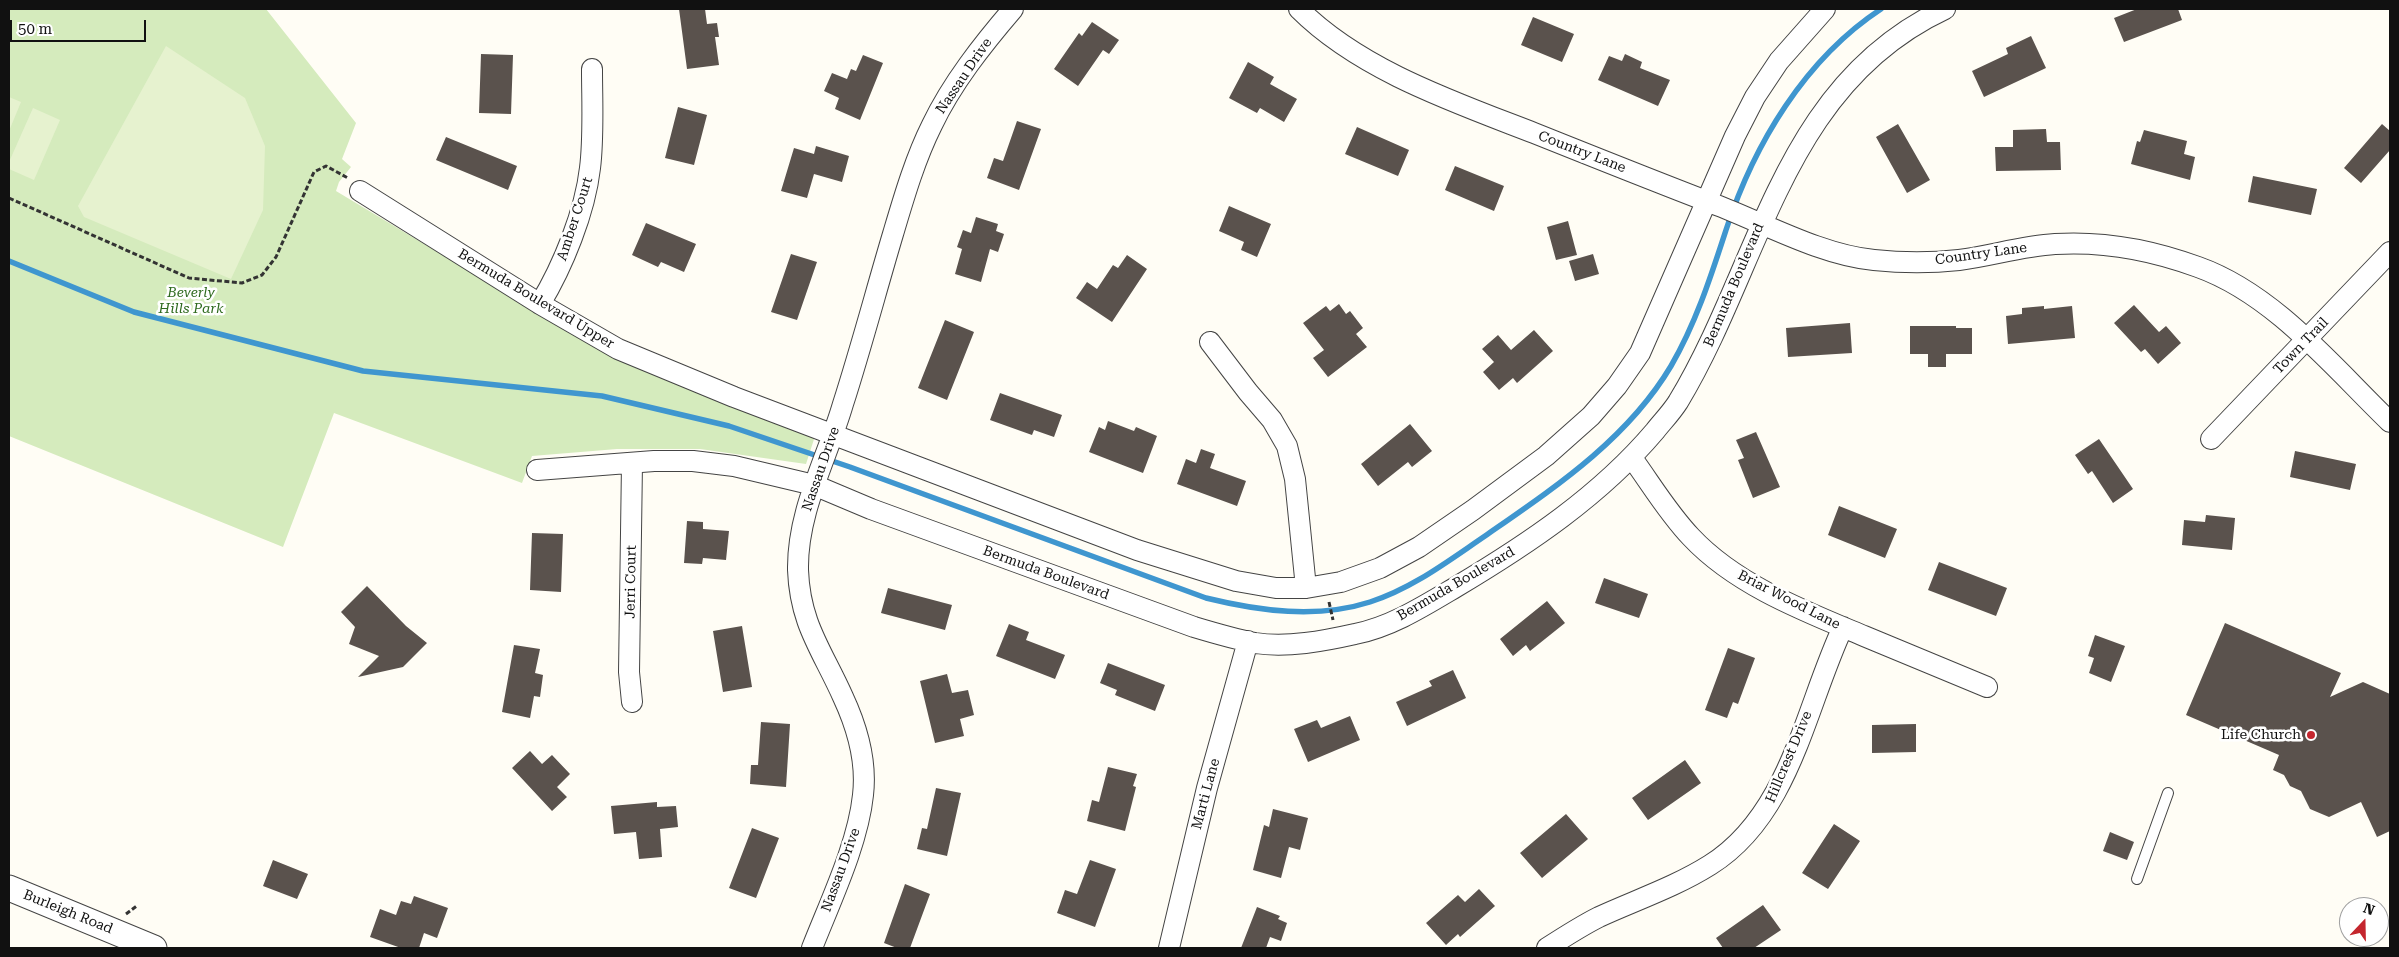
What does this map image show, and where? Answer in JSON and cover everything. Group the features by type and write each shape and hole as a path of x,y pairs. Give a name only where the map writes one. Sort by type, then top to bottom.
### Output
{"street":[{"name":"Nassau Drive","path":"812,948 849,850 864,794 862,757 856,727 842,694 814,639 800,602 798,566 802,532 918,155 945,100 1013,9"},
{"name":"Country Lane","path":"1300,9 1327,34 1353,52 1408,80 1482,113 1753,220 1837,251 1870,260 1958,260 2027,247 2055,244 2090,244 2134,249 2200,268 2249,293 2307,340 2390,422"},
{"path":"831,439 1191,569 1236,581 1276,588 1306,588 1341,582 1380,568 1419,547 1546,456 1591,416 1617,386 1640,353 1715,204 1755,97 1778,61 1825,9"},
{"name":"Bermuda Boulevard","path":"537,470 632,463 701,462 818,476 871,509 1194,627 1248,641 1274,644 1314,641 1358,634 1400,619 1490,567 1538,535 1612,478 1632,458 1675,406 1700,365 1753,220 1775,192 1806,134 1842,86 1886,44 1907,29 1945,9"},
{"name":"Amber Court","path":"540,304 556,278 588,181 592,152 592,69"},
{"name":"Bermuda Boulevard Upper","path":"360,191 540,304 618,349 831,439"},
{"name":"Town Trail","path":"2210,439 2390,252"},
{"path":"1210,342 1272,420 1287,446 1295,479 1306,588"},
{"name":"Briar Wood Lane","path":"1632,458 1673,516 1691,537 1709,554 1760,588 1843,627 1986,687"},
{"name":"Jerri Court","path":"632,463 629,672 632,702"},
{"name":"Hillcrest Drive","path":"1547,948 1598,918 1675,884 1701,870 1738,845 1762,816 1781,781 1830,655 1843,627"},
{"name":"Marti Lane","path":"1169,948 1207,788 1248,641"},
{"name":"Burleigh Road","path":"9,888 154,948"}],"lane":[{"path":"2138,878 2168,793"}],"path":[{"path":"9,198 189,278 242,283 262,274 276,257 314,172 326,166 345,175 360,191"},
{"path":"1327,593 1335,627"}],"green space":[{"name":"Beverly Hills Park","path":"9,9 266,9 356,123 342,159 351,167 339,182 336,191 549,319 816,433 806,464 700,449 617,449 532,456 522,483 334,413 283,547 9,436"},
{"path":"166,46 245,98 265,146 263,210 231,279 84,217 78,206"},
{"path":"9,97 21,102 9,131"},
{"path":"33,108 60,120 34,180 9,169 9,162"}],"building":[{"path":"679,9 705,9 707,24 717,23 719,37 715,37 719,65 687,69"},
{"path":"2137,9 2178,9 2182,20 2124,42 2114,18"},
{"path":"1533,17 1574,34 1562,62 1521,45"},
{"path":"1092,22 1119,40 1109,54 1103,50 1078,86 1054,69 1079,33 1082,36"},
{"path":"2031,36 2046,68 1984,97 1972,71 2008,54 2006,48"},
{"path":"481,54 513,55 511,114 479,113"},
{"path":"1625,54 1642,62 1640,68 1670,80 1658,106 1598,80 1609,56 1622,61"},
{"path":"863,55 883,63 860,120 835,109 839,98 824,91 832,73 847,79 851,69 856,71"},
{"path":"1248,62 1274,77 1270,84 1297,99 1284,122 1260,108 1257,113 1229,98"},
{"path":"678,107 707,115 694,165 665,158"},
{"path":"1017,121 1041,129 1019,190 987,178 994,158 1003,161"},
{"path":"1898,124 1930,180 1907,193 1876,137"},
{"path":"2382,124 2390,131 2390,150 2361,183 2344,168"},
{"path":"1357,127 1409,150 1398,176 1345,154"},
{"path":"2046,129 2047,142 2060,142 2061,170 1996,171 1995,147 2013,147 2013,130"},
{"path":"2144,130 2187,141 2184,154 2195,157 2190,180 2131,164 2137,141 2140,142"},
{"path":"446,137 517,166 508,190 436,160"},
{"path":"816,146 849,156 842,182 814,174 807,198 781,191 794,148 814,154"},
{"path":"1455,166 1504,186 1494,211 1445,190"},
{"path":"2253,176 2317,189 2311,215 2248,202"},
{"path":"1229,206 1271,224 1257,257 1241,250 1244,242 1219,231"},
{"path":"976,217 998,224 996,231 1004,234 998,252 990,249 981,282 955,274 962,249 957,247 963,230 971,233"},
{"path":"1568,221 1577,255 1556,260 1547,227"},
{"path":"646,223 696,244 684,272 661,262 658,267 632,255"},
{"path":"791,254 817,262 797,320 771,312"},
{"path":"1593,254 1599,274 1575,281 1569,261"},
{"path":"1127,255 1147,269 1112,322 1076,298 1087,282 1097,289 1113,265 1118,268"},
{"path":"1339,304 1346,314 1350,311 1363,328 1356,334 1367,347 1328,377 1313,358 1324,350 1303,323 1326,306 1330,311"},
{"path":"2134,305 2159,332 2166,326 2181,343 2158,364 2145,349 2141,352 2114,323"},
{"path":"2044,306 2044,309 2072,306 2075,338 2008,344 2006,316 2022,314 2022,308"},
{"path":"945,320 974,332 947,400 918,388"},
{"path":"1850,323 1852,353 1788,357 1786,328"},
{"path":"1910,326 1972,328 1972,354 1946,354 1946,367 1928,367 1928,354 1910,354"},
{"path":"1534,330 1553,351 1517,383 1513,378 1499,390 1483,372 1494,362 1482,349 1498,335 1511,350"},
{"path":"1000,393 1062,415 1054,437 1034,430 1032,435 990,420"},
{"path":"1108,421 1134,431 1136,427 1157,436 1143,473 1089,452 1099,427 1105,430"},
{"path":"1410,424 1432,451 1412,467 1408,462 1378,486 1361,464"},
{"path":"1756,432 1780,487 1753,498 1738,460 1744,458 1736,440"},
{"path":"2099,439 2133,489 2113,503 2092,471 2088,474 2075,455"},
{"path":"1201,449 1215,454 1210,468 1246,481 1237,506 1177,484 1186,459 1196,463"},
{"path":"2295,451 2356,464 2350,490 2290,477"},
{"path":"1839,506 1897,529 1885,558 1828,535"},
{"path":"2206,515 2235,518 2232,550 2182,545 2184,520 2205,522"},
{"path":"687,521 703,522 703,529 729,531 726,560 703,558 702,564 684,563"},
{"path":"532,533 563,534 561,592 530,590"},
{"path":"1939,562 2007,588 1996,616 1928,590"},
{"path":"1604,578 1648,594 1639,618 1595,603"},
{"path":"367,586 406,626 427,643 403,667 358,677 379,656 349,644 355,627 341,612"},
{"path":"888,588 952,605 945,630 881,613"},
{"path":"1547,601 1565,623 1530,651 1526,645 1513,656 1500,639"},
{"name":"Life Church","path":"2225,623 2341,673 2330,697 2363,682 2390,694 2390,831 2377,837 2361,802 2329,817 2310,809 2301,791 2290,786 2284,775 2273,770 2279,755 2186,715"},
{"path":"1009,624 1029,632 1026,640 1065,655 1055,679 996,656"},
{"path":"742,626 752,687 723,692 713,631"},
{"path":"2095,635 2125,646 2111,682 2089,673 2094,658 2088,656"},
{"path":"514,645 540,649 535,673 543,675 540,697 534,696 530,718 502,712"},
{"path":"1728,648 1755,658 1738,704 1733,702 1727,718 1705,710"},
{"path":"1108,663 1165,685 1155,711 1115,695 1117,690 1100,683"},
{"path":"1453,670 1466,698 1407,726 1396,702 1432,686 1429,681"},
{"path":"947,674 952,693 968,690 974,715 960,719 964,736 935,743 920,681"},
{"path":"1350,716 1360,740 1308,762 1294,729 1317,720 1321,728"},
{"path":"761,722 790,724 786,787 750,784 751,765 758,765"},
{"path":"1916,724 1916,752 1872,753 1872,725"},
{"path":"530,751 542,764 552,755 570,774 557,787 567,797 552,811 512,768"},
{"path":"1685,760 1701,783 1648,820 1632,798"},
{"path":"1108,767 1137,774 1133,786 1136,787 1125,831 1087,821 1092,800 1099,802"},
{"path":"936,788 961,793 947,856 917,849 922,828 927,829"},
{"path":"657,802 657,807 676,806 678,827 660,829 662,857 639,859 636,832 614,834 611,806"},
{"path":"1273,809 1308,818 1300,850 1289,847 1281,878 1253,870 1264,825 1269,827"},
{"path":"1566,814 1588,839 1542,878 1520,853"},
{"path":"1834,824 1860,841 1828,889 1802,873"},
{"path":"752,828 779,838 756,898 729,888"},
{"path":"2110,832 2134,842 2127,860 2103,851"},
{"path":"273,860 308,874 297,899 263,886"},
{"path":"1090,860 1116,869 1095,927 1057,913 1065,890 1077,894"},
{"path":"905,884 930,894 910,948 897,948 884,943"},
{"path":"1479,889 1495,906 1460,937 1458,934 1446,945 1426,923 1458,895 1465,902"},
{"path":"414,896 448,908 437,938 424,933 419,948 401,948 370,937 380,909 396,915 401,901 411,904"},
{"path":"1763,905 1781,930 1754,948 1723,948 1716,938"},
{"path":"1257,907 1280,916 1278,919 1287,923 1281,941 1270,937 1266,948 1241,948"}],"waterway":[{"path":"9,261 134,312 363,371 602,396 729,426 850,467 1206,598 1267,609 1309,612 1329,610 1370,602 1416,582 1563,481 1611,440 1633,417 1653,393 1680,350 1709,282 1738,198 1751,166 1767,135 1806,78 1854,29 1881,9"}],"place":[{"name":"Life Church","path":"2311,735"}]}
